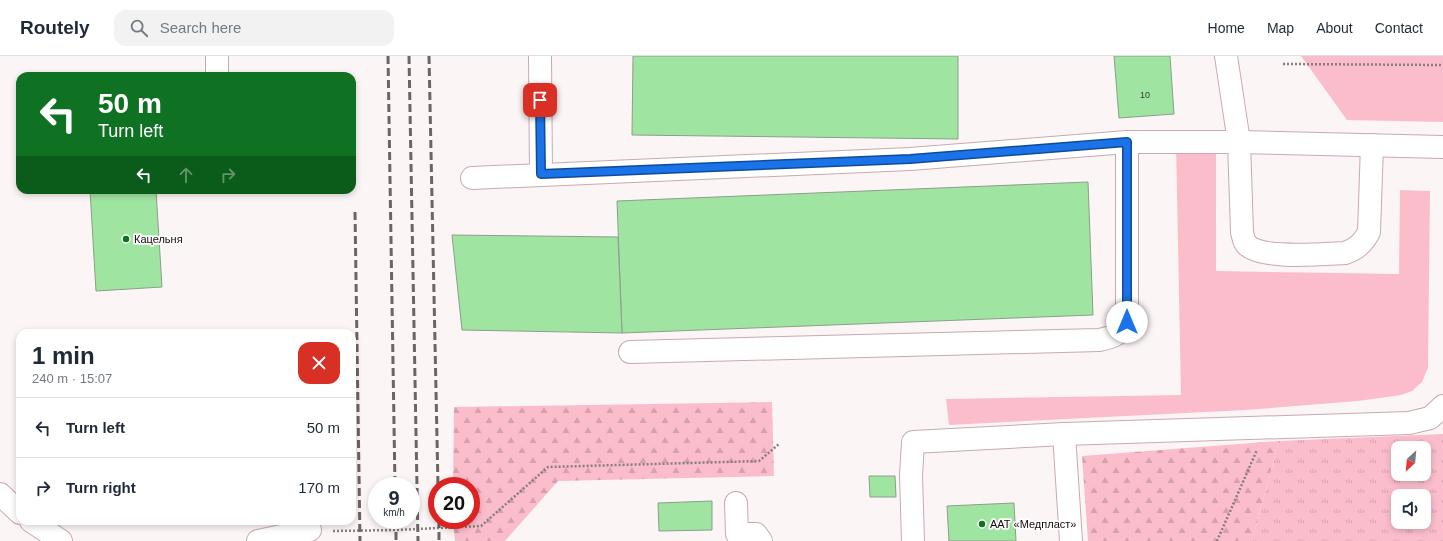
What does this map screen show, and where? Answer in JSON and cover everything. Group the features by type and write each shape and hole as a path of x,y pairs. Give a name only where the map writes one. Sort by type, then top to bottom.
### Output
{"lane":[{"path":"217,56 217,72"},
{"path":"540,56 541,174"},
{"path":"1226,56 1239,142 1242,232 1246,244 1259,252 1272,255 1345,253 1356,249 1364,241 1369,232 1372,145"},
{"path":"630,352 1099,340 1113,337 1122,331 1127,322 1127,142"},
{"path":"472,178 910,159 1127,142 1239,142 1443,147"},
{"path":"913,541 911,476 912,442 1064,434 1409,423 1430,418 1443,406"},
{"path":"1064,434 1071,541"},
{"path":"0,494 16,510"},
{"path":"736,503 737,534 756,534 762,541"},
{"path":"37,525 61,541"},
{"path":"258,541 310,530"}],"path":[{"path":"1283,64 1443,65"},
{"path":"310,530 360,531 481,526 548,467 759,461 779,444"},
{"path":"1217,541 1259,447"}],"green space":[{"path":"1301,56 1443,56 1443,122 1347,120"},
{"path":"1176,142 1216,150 1216,271 1399,274 1400,190 1430,191 1428,368 1422,382 1412,391 1401,395 1358,401 1246,410 949,425 946,399 1181,395"},
{"path":"772,402 774,476 558,481 505,541 455,541 454,529 480,529 480,477 453,477 454,407"},
{"path":"1443,434 1443,541 1252,541 1279,441"},
{"path":"1279,441 1252,541 1088,541 1082,456"}],"building":[{"path":"633,56 958,56 958,139 632,135"},
{"path":"1114,56 1170,56 1174,114 1119,118"},
{"path":"1088,182 1093,315 622,333 617,201"},
{"name":"Кацельня","path":"90,194 156,194 162,287 96,291"},
{"path":"452,235 618,237 622,333 462,330"},
{"path":"869,476 895,476 896,497 870,497"},
{"path":"712,501 712,530 659,531 658,503"},
{"name":"ААТ «Медпласт»","path":"1014,503 1016,541 949,541 947,506"}],"railway":[{"path":"388,56 395,477"},
{"path":"409,56 418,541"},
{"path":"429,56 438,477"},
{"path":"355,212 360,541"},
{"path":"396,529 396,541"},
{"path":"439,529 439,541"}],"place":[{"name":"Кацельня","path":"126,239"},
{"name":"ААТ «Медпласт»","path":"982,524"}],"route":[{"path":"540,100 541,174 910,159 1127,142 1127,322"}]}
